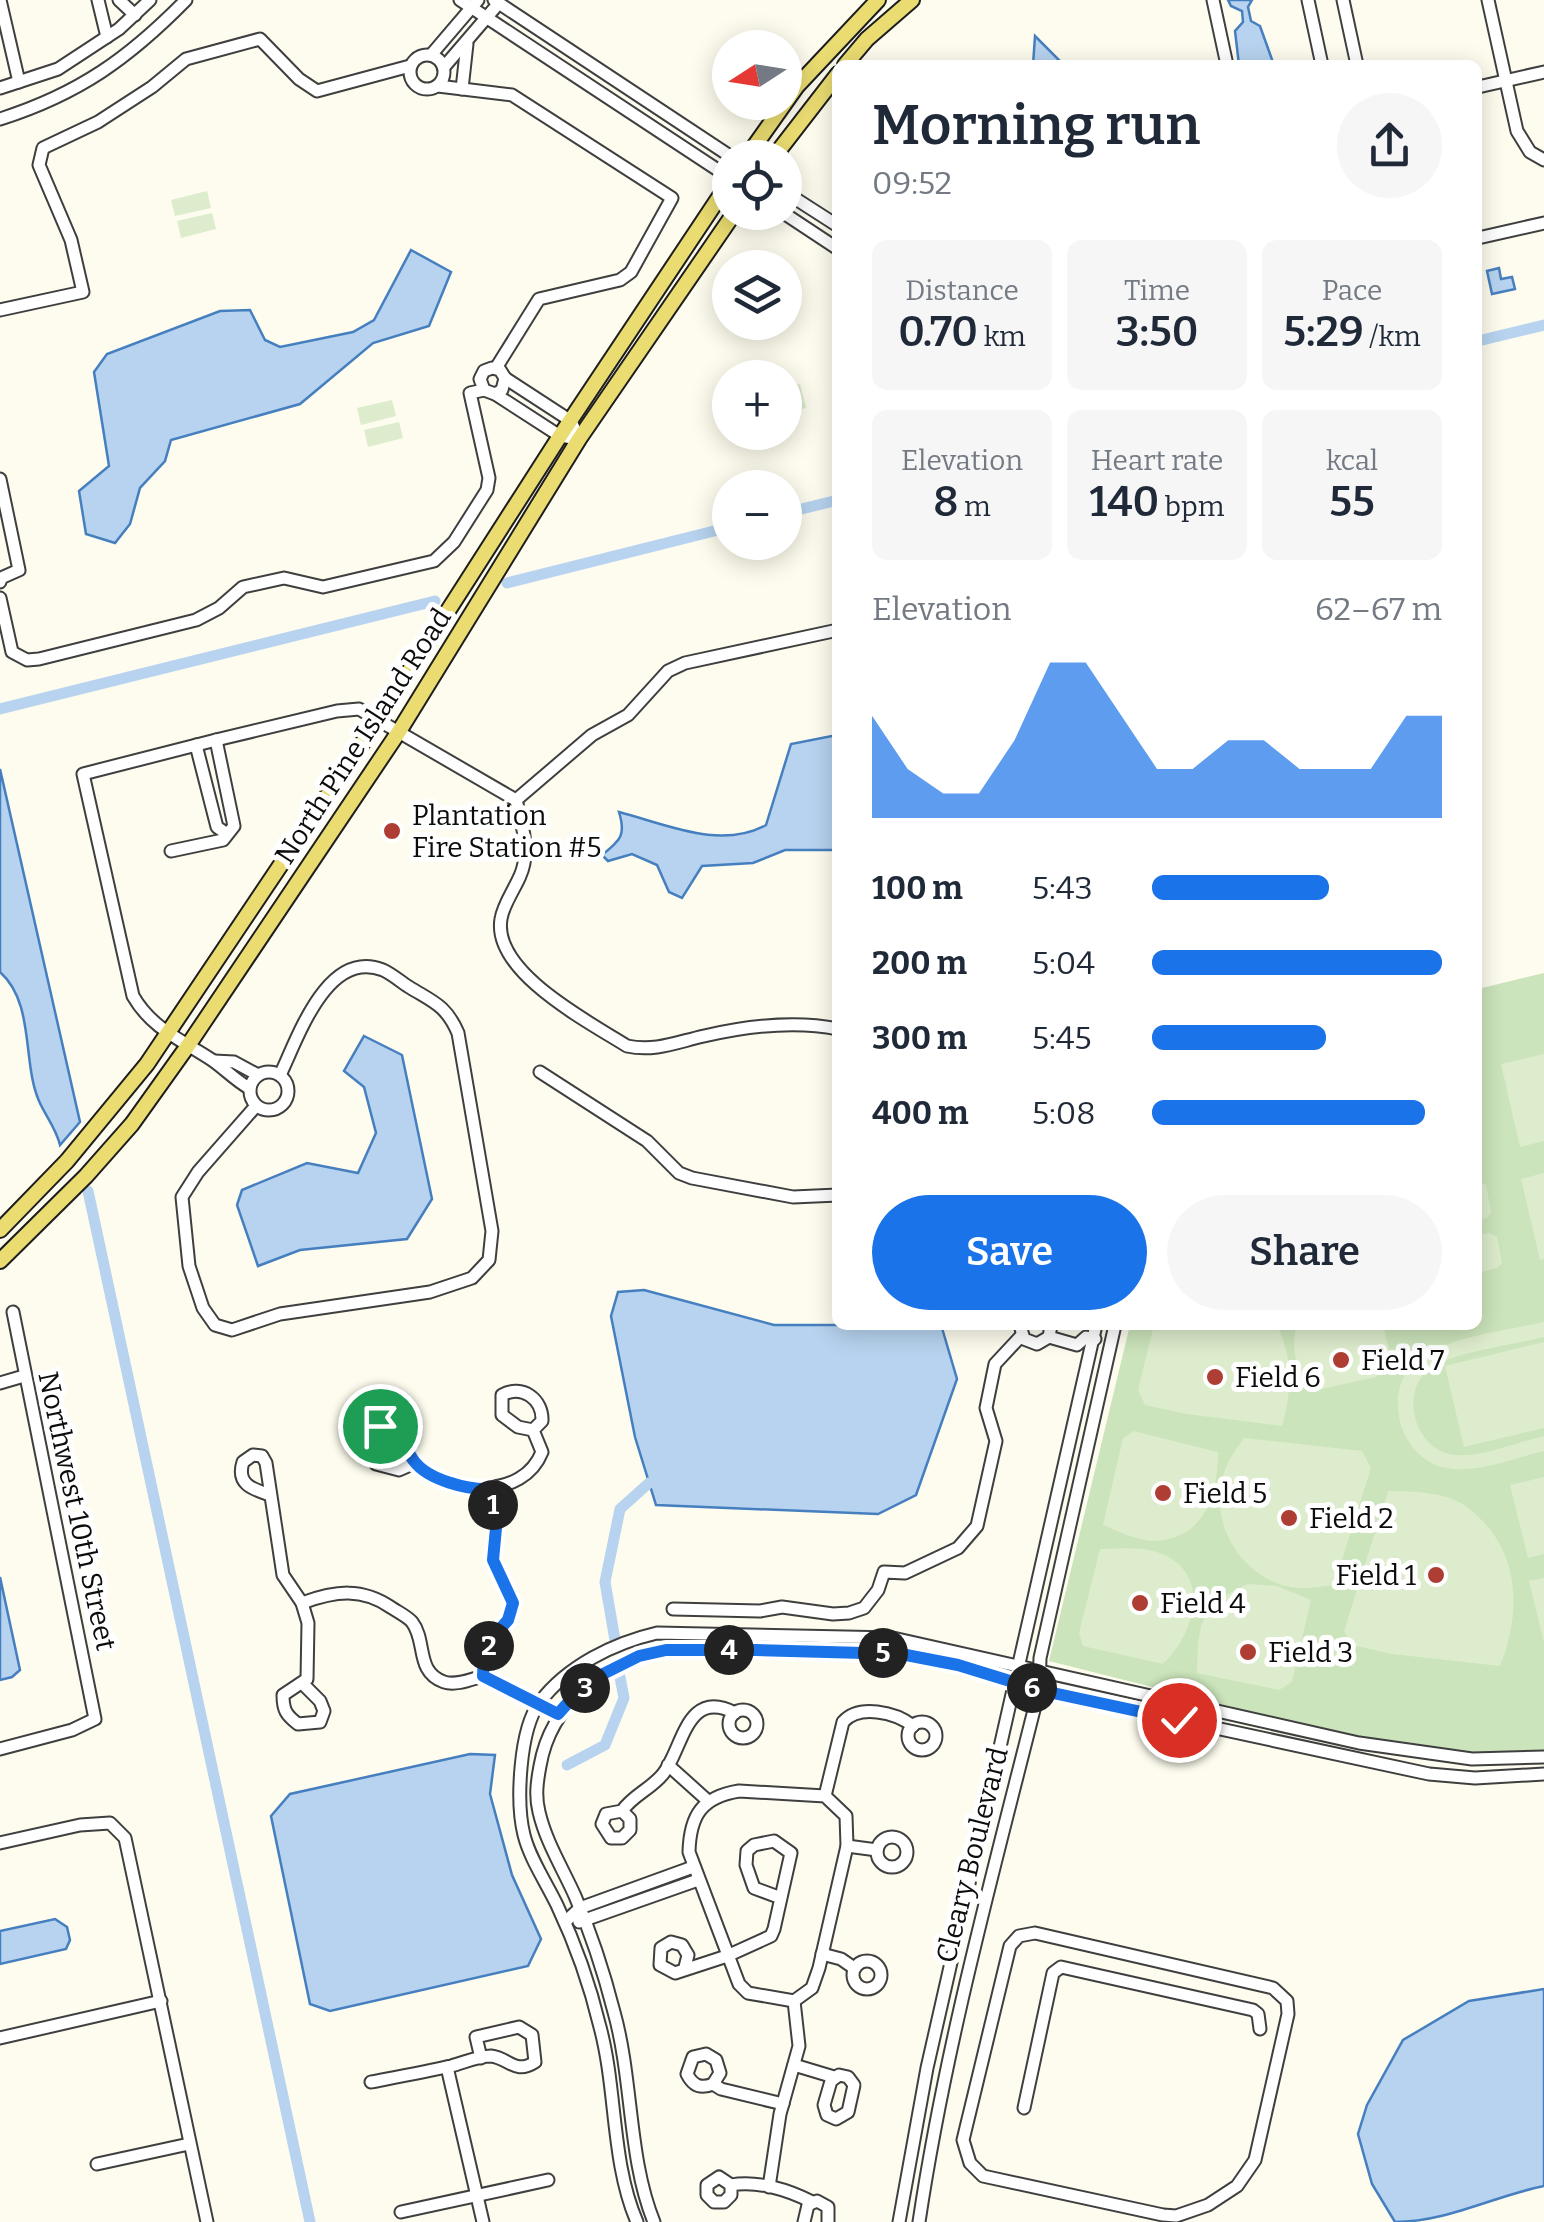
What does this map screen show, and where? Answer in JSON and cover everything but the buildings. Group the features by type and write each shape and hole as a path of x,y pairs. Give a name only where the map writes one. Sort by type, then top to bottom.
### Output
{"main road":[{"path":"759,140 797,86 878,0"},
{"path":"849,60 912,0"},
{"path":"787,140 832,82"},
{"name":"North Pine Island Road","path":"0,1230 80,1146 168,1034 712,207"},
{"name":"North Pine Island Road","path":"0,1260 86,1176 132,1124 398,733 580,439 723,230"}],"street":[{"path":"0,0 18,82"},
{"path":"98,0 107,37"},
{"path":"119,0 135,15"},
{"path":"0,88 58,69 107,37 150,0"},
{"path":"0,118 67,94 111,68 186,0"},
{"path":"460,0 475,4 487,18 712,168"},
{"path":"1213,0 1225,60"},
{"path":"1308,0 1321,60"},
{"path":"1342,0 1357,60"},
{"path":"1488,0 1518,130 1530,152 1544,160"},
{"path":"438,86 444,78 444,67 487,18 496,1 712,144"},
{"path":"431,55 475,4"},
{"path":"0,310 83,292 71,240 39,165 43,148 98,122 186,59 260,40 318,91 410,66 421,55 431,55 444,67"},
{"path":"462,89 468,42"},
{"path":"0,598 12,652 26,660 196,620 219,608 243,586 284,578 323,587 434,560 454,542 487,490 489,478 470,393 504,386 501,373 538,299 620,280 631,272 672,198 512,95 438,86 427,90 410,77 410,66"},
{"path":"1482,86 1544,72"},
{"path":"802,203 832,222"},
{"path":"1482,237 1544,223"},
{"path":"802,225 832,245"},
{"path":"488,369 501,373 571,421 580,439 560,436 489,392 480,383 481,375 488,369"},
{"path":"0,479 19,570 0,582"},
{"path":"516,800 592,735 628,715 668,671 832,631"},
{"path":"256,1106 250,1088 168,1034 142,1013 133,996 82,774 359,709 516,800"},
{"path":"172,851 223,840 234,826 216,740"},
{"path":"196,745 217,827 227,834"},
{"path":"516,800 526,856 501,919 507,950 523,975 627,1046 643,1049 707,1035 804,1022 832,1028"},
{"path":"256,1106 182,1196 189,1266 203,1308 216,1326 232,1330 280,1314 430,1292 472,1278 489,1260 492,1231 458,1033 449,1012 381,969 355,968 334,977 322,992 280,1075"},
{"path":"214,1061 234,1062 258,1075"},
{"path":"250,1088 258,1075 267,1072 280,1075 288,1085 284,1103 274,1110 256,1106"},
{"path":"540,1072 647,1140 680,1172 692,1178 794,1197 832,1195"},
{"name":"Northwest 10th Street","path":"0,1749 72,1730 95,1719 13,1312"},
{"path":"673,1609 760,1611 782,1607 849,1613 864,1608 878,1590 884,1572 905,1573 958,1548 977,1526 996,1441 986,1408 994,1364 1019,1330"},
{"path":"1022,1330 1032,1344 1042,1343 1050,1331 1077,1345 1092,1334 1111,1343"},
{"name":"Cleary Boulevard","path":"920,2222 947,2069 1039,1690 1040,1658 1114,1330"},
{"name":"Cleary Boulevard","path":"899,2222 927,2068 1092,1334"},
{"path":"0,1383 24,1376"},
{"path":"415,1464 454,1485 490,1489 537,1465 542,1452 533,1430"},
{"path":"483,1676 484,1656 508,1620 513,1603 493,1560 496,1528 490,1489"},
{"path":"270,1495 283,1576 302,1603 308,1623 307,1679 303,1684"},
{"path":"302,1603 341,1592 378,1598 412,1622 420,1640 421,1657 434,1676 455,1683 483,1676 558,1714"},
{"path":"636,2222 625,2186 601,2028 564,1922 525,1840 518,1803 522,1757 538,1704 592,1658 628,1640 656,1634 893,1638 1359,1743 1472,1759 1544,1757"},
{"path":"654,2222 644,2199 628,2076 614,2013 580,1908 548,1843 536,1791 543,1749 558,1714 603,1674 639,1656 666,1650 901,1654 958,1665 1039,1690 1430,1774 1475,1778 1544,1774"},
{"path":"622,1811 664,1773 686,1724 695,1714 718,1707 735,1714"},
{"path":"825,1796 843,1722 848,1716 866,1712 903,1718 913,1726"},
{"path":"668,1765 708,1800"},
{"path":"739,1791 825,1796 846,1816 847,1846 822,1954 812,1988 794,2001 748,1993 739,1984 727,1956 689,1852 689,1830 708,1800 717,1794 739,1791"},
{"path":"0,1843 80,1825 110,1823 125,1838 207,2222"},
{"path":"685,1967 694,1968 771,1936 781,1898 790,1853 774,1841 754,1845 747,1851 746,1865 754,1888 781,1898"},
{"path":"847,1846 877,1850"},
{"path":"564,1922 580,1908 693,1867"},
{"path":"564,1922 585,1922 698,1880"},
{"path":"1023,1934 1035,1934 1151,1959 1273,1988 1287,2001 1288,2014 1255,2160 1237,2186 1208,2206 1176,2216 1128,2216 983,2176 970,2164 963,2140 1014,1940 1023,1934"},
{"path":"822,1954 841,1959 854,1968"},
{"path":"1146,1985 1151,1959"},
{"path":"1024,2108 1053,1973 1061,1967 1254,2010 1260,2029"},
{"path":"0,2038 160,2001"},
{"path":"770,2187 783,2104 799,2046 794,2001"},
{"path":"370,2082 481,2058 496,2057 508,2066 528,2066 535,2062 536,2054 532,2034 519,2027 476,2038 481,2058"},
{"path":"794,2065 834,2077"},
{"path":"447,2067 483,2222"},
{"path":"713,2084 783,2104"},
{"path":"98,2164 189,2144"},
{"path":"401,2212 548,2180"},
{"path":"730,2185 770,2187 812,2202 821,2201 828,2208 828,2222"},
{"path":"804,2222 812,2202"}],"green space":[{"path":"207,191 211,208 175,216 171,200"},
{"path":"212,213 216,229 181,238 177,221"},
{"path":"392,400 396,416 361,425 357,408"},
{"path":"399,422 403,438 368,447 364,430"},
{"path":"1544,973 1544,1752 1471,1755 1335,1733 1049,1661 1129,1330 1482,1330 1482,988"},
{"path":"1544,1054 1544,1141 1520,1147 1501,1064"},
{"path":"1544,1173 1544,1259 1540,1260 1521,1179"},
{"path":"1482,1183 1486,1185 1491,1212 1482,1219"},
{"path":"1482,1234 1497,1237 1502,1263 1482,1272"},
{"path":"1544,1322 1544,1337 1451,1358 1426,1372 1417,1384 1414,1414 1427,1441 1454,1455 1476,1454 1544,1436 1544,1451 1483,1467 1458,1469 1429,1461 1415,1450 1399,1417 1398,1399 1411,1366 1425,1354 1452,1343"},
{"name":"Field 6","path":"1153,1330 1279,1330 1286,1350 1288,1400 1282,1426 1145,1405 1138,1390"},
{"name":"Field 7","path":"1295,1330 1384,1330 1390,1355 1376,1377 1308,1392 1294,1343"},
{"path":"1544,1342 1544,1428 1464,1447 1445,1366"},
{"name":"Field 5","path":"1134,1431 1218,1452 1215,1483 1206,1510 1198,1522 1174,1538 1143,1540 1103,1525 1123,1438"},
{"name":"Field 2","path":"1244,1438 1362,1451 1371,1468 1334,1585 1298,1588 1269,1580 1241,1557 1231,1542 1220,1508 1220,1491 1228,1464"},
{"path":"1544,1477 1544,1554 1528,1558 1510,1485"},
{"name":"Field 1","path":"1388,1491 1427,1493 1456,1501 1483,1521 1496,1539 1512,1579 1513,1600 1512,1622 1500,1666 1392,1654 1352,1645 1344,1631"},
{"name":"Field 4","path":"1100,1549 1157,1552 1175,1561 1186,1573 1192,1588 1190,1620 1175,1651 1163,1664 1083,1646 1079,1633"},
{"path":"1544,1578 1544,1643 1529,1581"},
{"name":"Field 3","path":"1248,1584 1277,1586 1311,1600 1292,1682 1279,1690 1197,1673 1198,1641 1204,1618 1220,1600"}],"water":[{"path":"1228,0 1252,0 1248,7 1251,21 1260,26 1272,60 1238,60 1235,31 1243,22 1242,11"},
{"path":"1035,36 1059,60 1033,60"},
{"path":"411,250 451,272 429,326 373,343 300,404 171,440 165,461 140,488 130,524 115,543 86,534 79,491 109,466 94,372 107,354 220,311 250,310 265,340 280,347 353,332 374,320"},
{"path":"1499,268 1501,279 1512,277 1515,289 1492,294 1487,271"},
{"path":"832,736 832,850 785,850 753,863 702,866 682,898 669,892 657,865 632,854 608,861 602,855 620,836 619,812 712,835 748,832 766,825 791,744"},
{"path":"0,769 80,1122 60,1145 34,1086 18,1000 0,972"},
{"path":"364,1036 402,1055 432,1199 407,1239 300,1250 258,1266 237,1205 242,1190 307,1163 358,1173 376,1133 364,1087 344,1071"},
{"path":"644,1290 774,1325 832,1325 832,1330 943,1330 957,1379 916,1495 878,1514 656,1505 635,1437 611,1316 618,1292"},
{"path":"0,1577 20,1670 0,1680"},
{"path":"470,1754 495,1755 490,1794 512,1875 541,1939 528,1966 330,2011 310,2004 271,1816 290,1794"},
{"path":"55,1919 67,1927 70,1940 66,1949 0,1964 0,1931"},
{"path":"1544,1989 1544,2186 1433,2218 1395,2222 1372,2184 1358,2134 1367,2105 1403,2040 1469,2001"}],"waterway":[{"path":"1482,340 1544,325"},
{"path":"802,509 832,501"},
{"path":"507,583 712,532"},
{"path":"0,709 435,601"},
{"path":"88,1191 310,2222"},
{"path":"615,1640 605,1582 620,1509 649,1483"},
{"path":"567,1765 605,1745 624,1698 619,1672"}],"place":[{"name":"Plantation Fire Station #5","path":"392,831"},
{"name":"Field 7","path":"1341,1360"},
{"name":"Field 6","path":"1215,1377"},
{"name":"Field 5","path":"1163,1493"},
{"name":"Field 2","path":"1289,1518"},
{"name":"Field 1","path":"1436,1575"},
{"name":"Field 4","path":"1140,1603"},
{"name":"Field 3","path":"1248,1652"}],"route":[{"path":"380,1426 398,1432 415,1464 454,1485 490,1489 496,1528 493,1560 513,1603 508,1620 484,1656 483,1676 558,1714 603,1674 639,1656 666,1650 756,1650 901,1654 958,1665 1039,1690 1179,1720"}]}
